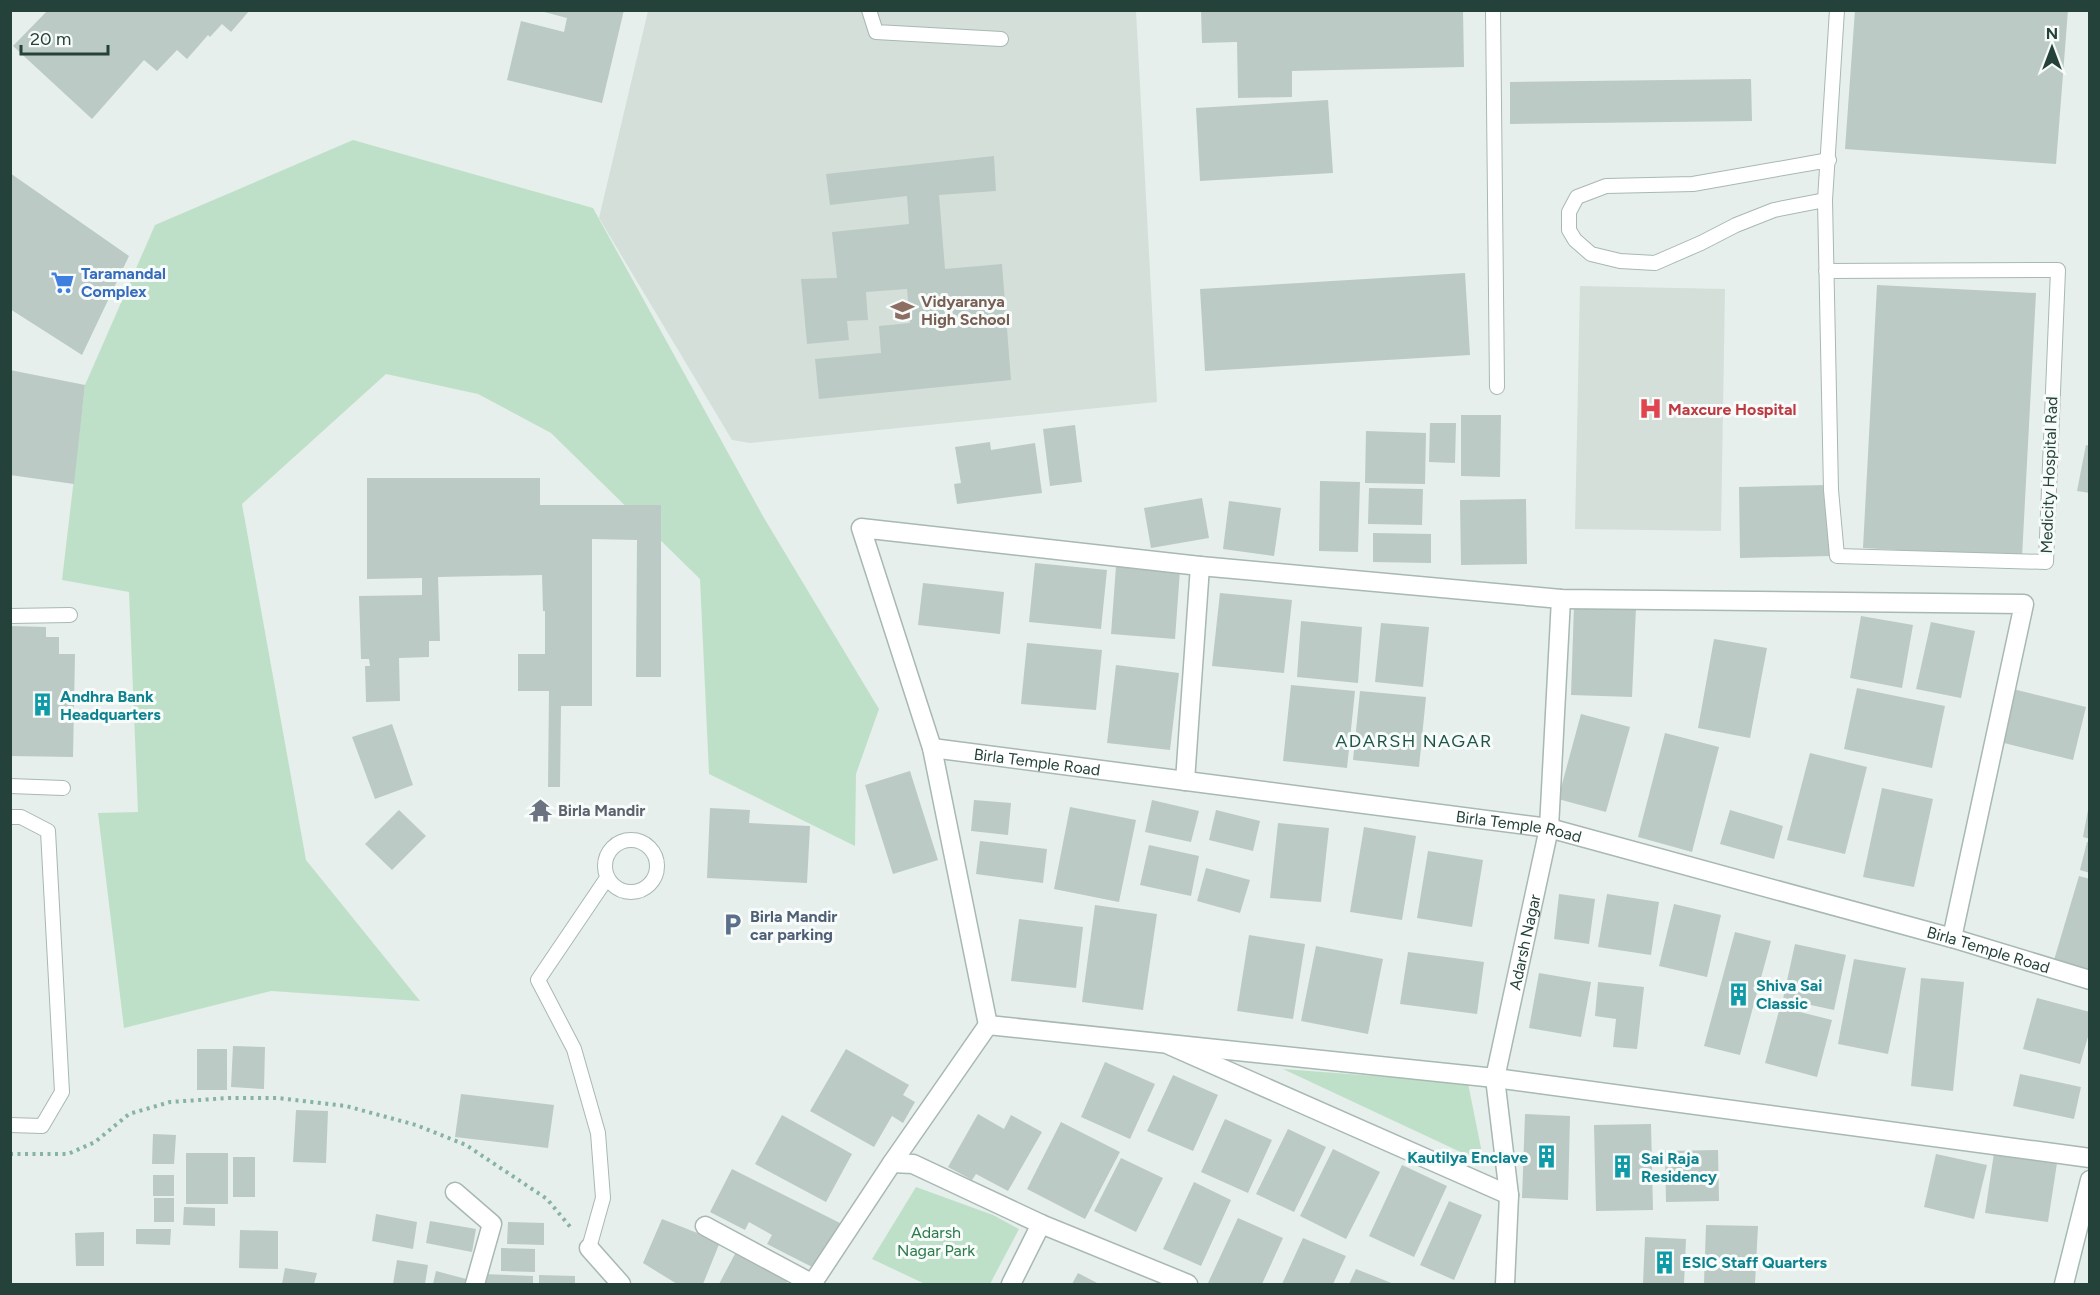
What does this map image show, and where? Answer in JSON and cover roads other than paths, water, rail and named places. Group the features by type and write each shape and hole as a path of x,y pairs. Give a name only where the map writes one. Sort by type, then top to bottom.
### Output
{"street":[{"path":"705,1226 813,1284 892,1163 988,1025 932,748 861,528 1200,566 1561,599 2024,604 1952,938"},
{"path":"1185,781 1200,566"},
{"name":"Adarsh Nagar","path":"1505,1284 1509,1195 1494,1078 1550,828 1561,599"},
{"name":"Birla Temple Road","path":"932,748 1550,828 1952,938 2090,980"},
{"path":"988,1025 1494,1078 2090,1158"},
{"path":"1167,1045 1509,1195"},
{"path":"892,1163 913,1164 1041,1224 1188,1284"},
{"path":"2064,1284 2090,1180"},
{"path":"455,1192 492,1224 475,1284"},
{"path":"1011,1284 1041,1224"},
{"path":"589,1248 621,1284"}],"lane":[{"path":"869,10 876,32 1002,39"},
{"path":"1493,10 1497,387"},
{"name":"Medicity Hospital Rad","path":"1826,271 2058,270 2046,562 1837,556 1831,490 1826,271 1825,200 1837,10"},
{"path":"1825,200 1774,210 1655,263 1620,261 1591,254 1575,240 1569,230 1569,212 1577,197 1606,186 1693,184 1829,160"},
{"path":"10,616 70,615"},
{"path":"10,786 63,789"},
{"path":"10,817 21,817 48,831 62,1092 42,1125 10,1125"},
{"path":"589,1248 603,1198 598,1133 574,1049 538,980 607,878"}],"place":[{"name":"Taramandal Complex","path":"63,282"},
{"name":"Vidyaranya High School","path":"903,310"},
{"name":"Maxcure Hospital","path":"1650,409"},
{"name":"Andhra Bank Headquarters","path":"42,705"},
{"name":"Birla Mandir","path":"540,810"},
{"name":"Birla Mandir car parking","path":"732,925"},
{"name":"Shiva Sai Classic","path":"1738,994"},
{"name":"Kautilya Enclave","path":"1546,1157"},
{"name":"Sai Raja Residency","path":"1623,1167"},
{"name":"ESIC Staff Quarters","path":"1664,1262"}],"district":[{"name":"ADARSH NAGAR","path":"1414,741"}],"park label":[{"name":"Adarsh Nagar Park","path":"936,1241"}]}
